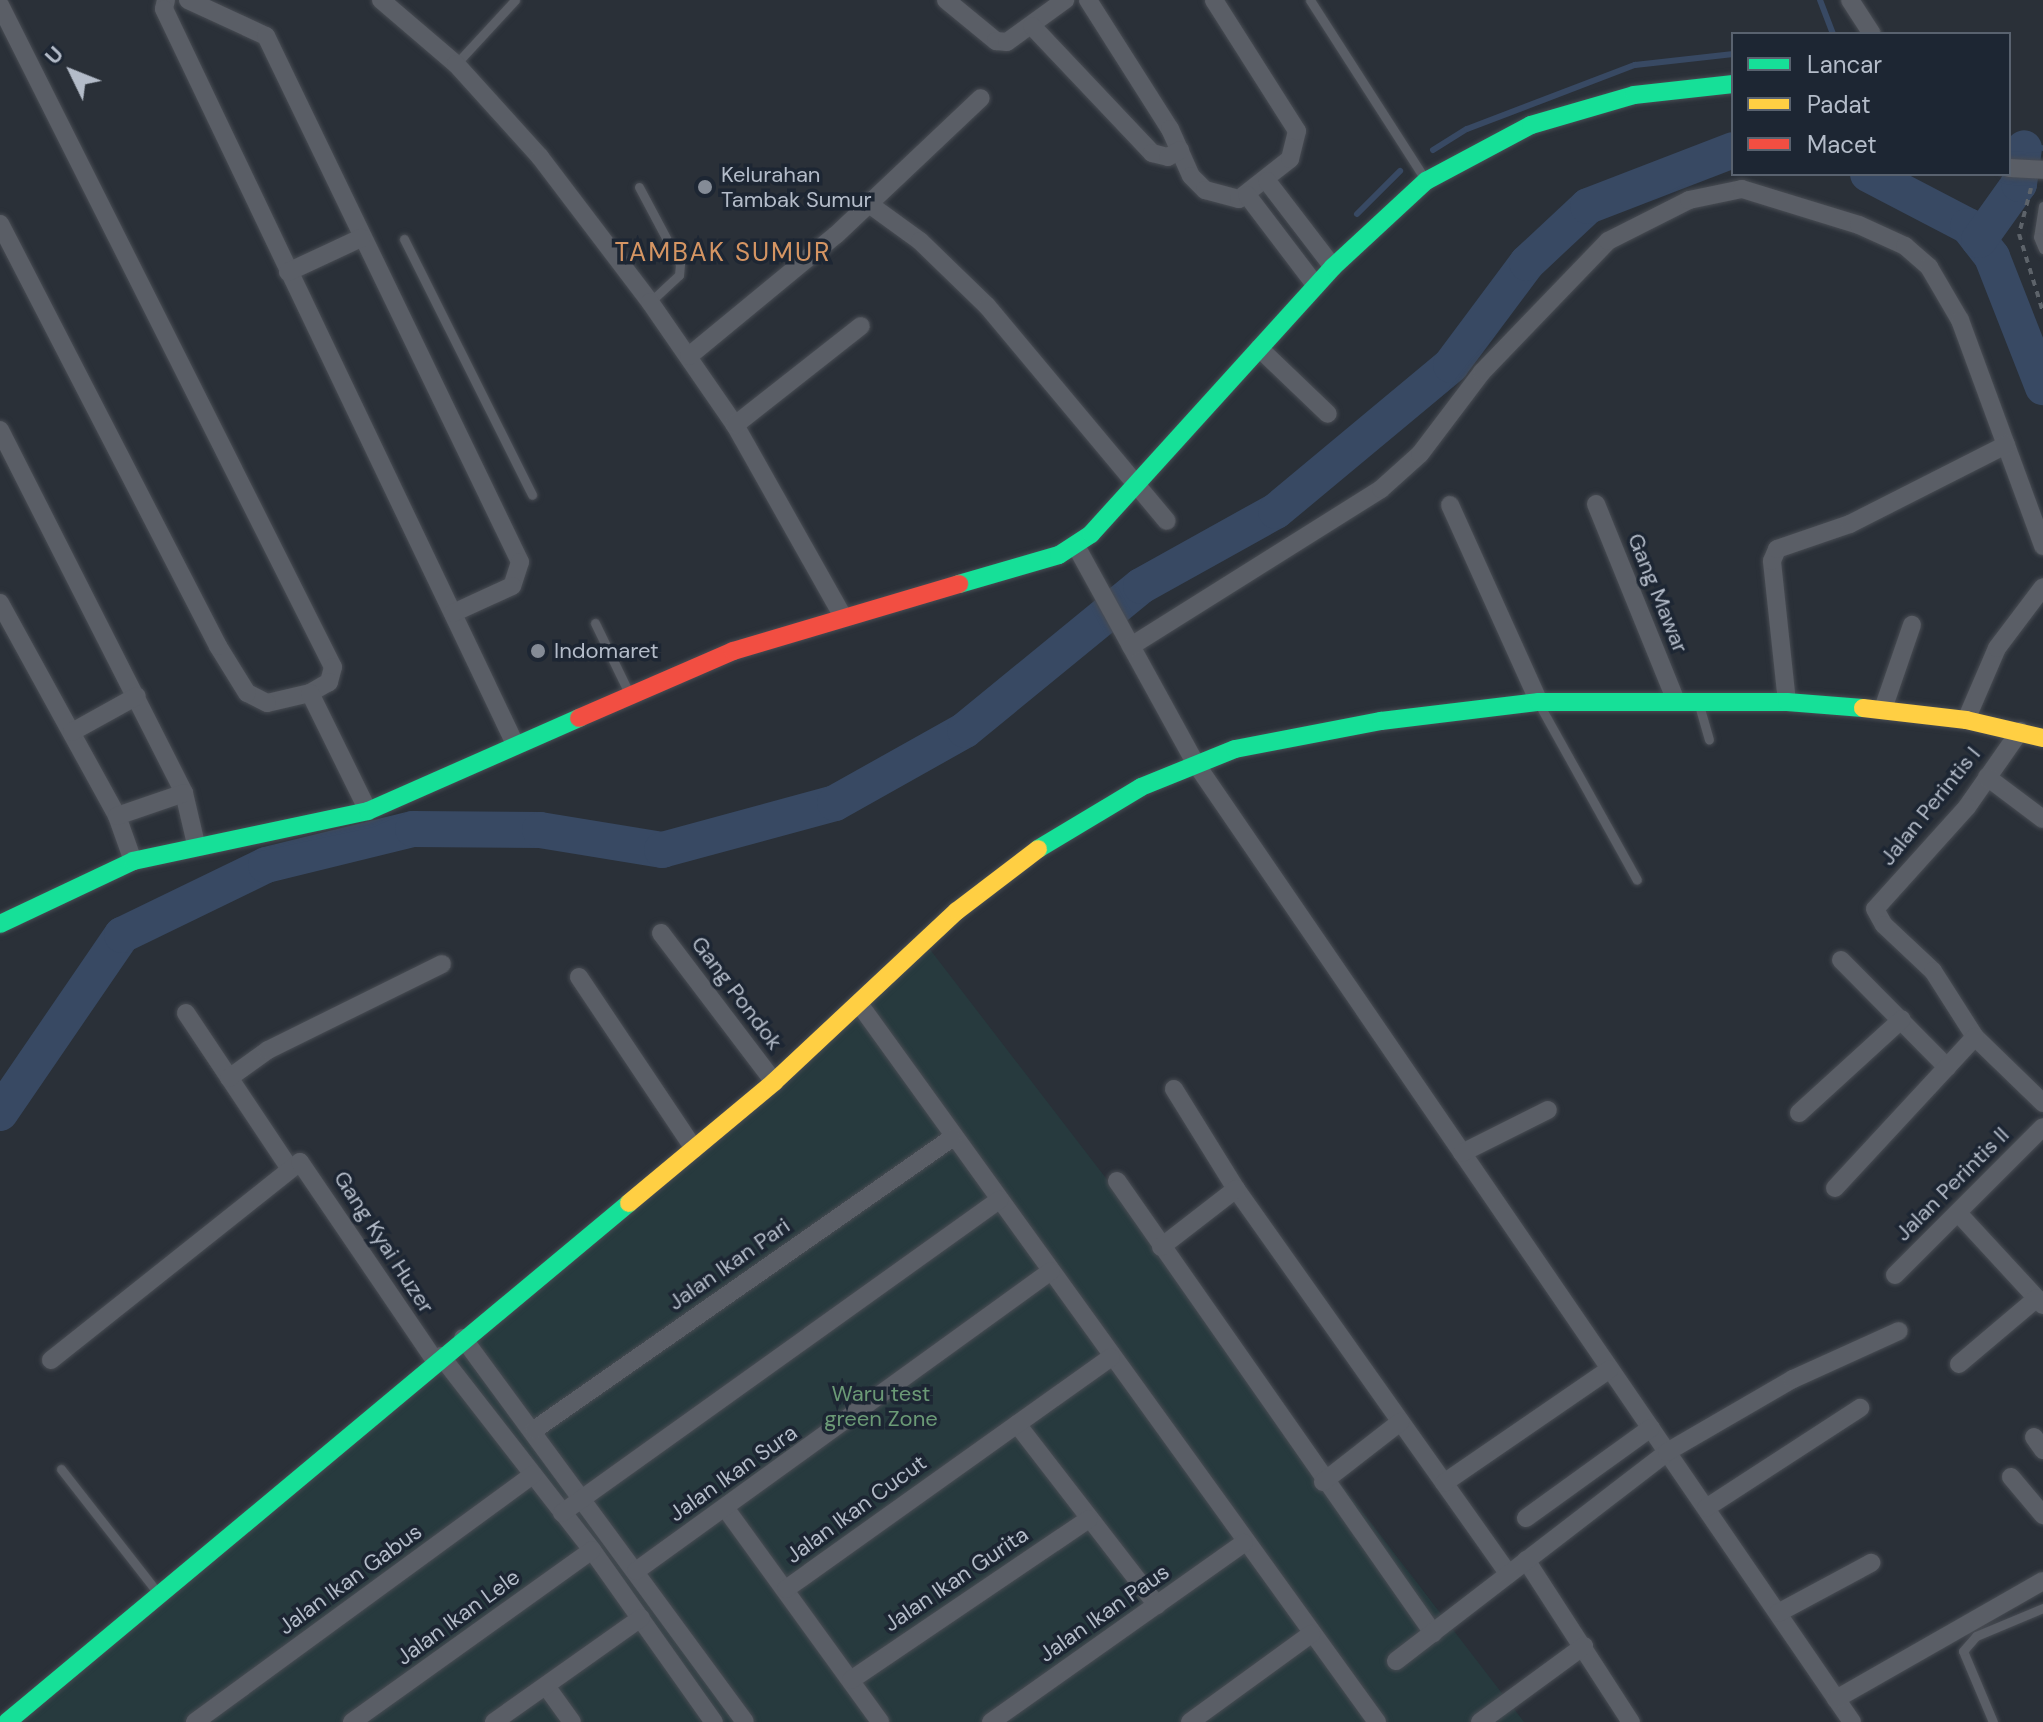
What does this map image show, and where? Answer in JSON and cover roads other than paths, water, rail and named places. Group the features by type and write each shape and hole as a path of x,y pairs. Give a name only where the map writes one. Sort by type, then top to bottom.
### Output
{"street":[{"path":"166,0 164,9 514,740"},
{"path":"188,0 266,36 520,562 512,586 453,613"},
{"path":"381,0 456,64 540,157 650,302 735,425 843,617"},
{"path":"946,0 996,41 1007,42 1065,0"},
{"path":"1088,0 1180,150 1191,176 1205,190 1226,198 1247,195 1267,181 1290,159 1297,131 1214,0"},
{"path":"1850,0 1871,32"},
{"path":"0,5 333,667 329,682 310,693 267,703 247,693 218,646 0,224"},
{"path":"1032,26 1152,153 1168,157 1180,150"},
{"path":"0,924 125,837 190,818 363,800 629,693 843,617 1038,563 1076,546 1333,267 1426,181 1531,125 1648,93 1731,84"},
{"path":"689,356 869,204 981,98"},
{"path":"2011,168 2039,170"},
{"path":"1267,181 1333,267"},
{"path":"1127,639 1381,489 1420,454 1482,372 1608,241 1689,200 1742,189 1835,216 1905,246 1929,267 1960,320 2043,546"},
{"path":"1247,195 1316,286"},
{"path":"869,204 920,241 987,306 1167,521"},
{"path":"288,272 361,238"},
{"path":"735,425 861,326"},
{"path":"1259,348 1328,414"},
{"path":"0,430 137,696 190,818"},
{"path":"1787,702 1772,561 1777,549 1874,513 2006,445"},
{"name":"Gang Mawar","path":"1596,504 1676,701"},
{"path":"1450,505 1539,702"},
{"path":"1076,546 1196,764 1778,1613 1848,1721"},
{"path":"1966,720 1997,648 2043,587"},
{"path":"0,603 72,732 125,837"},
{"path":"1883,709 1912,625"},
{"path":"310,693 363,800"},
{"path":"72,732 137,696"},
{"path":"7,1722 438,1358 774,1082 860,1005 957,911 1034,852 1141,787 1235,749 1381,721 1539,702 1787,702 1883,709 1966,720 2043,738"},
{"name":"Jalan Perintis I","path":"1975,1037 1933,971 1884,925 1875,909 1987,777 2020,731"},
{"path":"1987,777 2043,819"},
{"path":"125,837 190,818"},
{"name":"Gang Pondok","path":"661,933 774,1082"},
{"path":"1841,960 1947,1067"},
{"path":"229,1078 268,1050 442,964"},
{"path":"579,977 694,1149"},
{"path":"860,1005 1244,1543 1377,1722"},
{"path":"51,1360 290,1169 186,1013"},
{"path":"1799,1113 1902,1019"},
{"path":"1835,1188 1975,1037 2043,1103"},
{"path":"1174,1089 1236,1189 1509,1574"},
{"path":"1462,1153 1548,1110"},
{"name":"Jalan Perintis II","path":"1895,1275 2043,1127"},
{"name":"Jalan Ikan Pari","path":"534,1430 952,1138"},
{"name":"Gang Kyai Huzer","path":"290,1169 304,1164 438,1358"},
{"path":"1117,1181 1323,1482 1433,1633"},
{"path":"1161,1247 1236,1189"},
{"path":"562,1513 999,1200"},
{"path":"1959,1214 2040,1302 1959,1364"},
{"name":"Jalan Ikan Sura","path":"636,1571 726,1509 1051,1271"},
{"path":"1396,1661 1667,1452 1793,1379 1899,1331"},
{"path":"463,1338 584,1497 745,1722"},
{"name":"Jalan Ikan Cucut","path":"786,1589 1111,1357"},
{"path":"438,1358 592,1550 714,1722"},
{"path":"1444,1483 1610,1369"},
{"path":"1706,1508 1860,1408"},
{"path":"1323,1482 1400,1422"},
{"path":"1017,1424 1157,1605"},
{"path":"1526,1518 1651,1428"},
{"name":"Jalan Ikan Gabus","path":"195,1722 533,1475"},
{"path":"2011,1477 2043,1515"},
{"path":"726,1509 880,1722"},
{"name":"Jalan Ikan Gurita","path":"851,1680 1089,1519"},
{"name":"Jalan Ikan Paus","path":"991,1722 1244,1543"},
{"name":"Jalan Ikan Lele","path":"352,1722 592,1550"},
{"path":"1526,1560 1631,1722"},
{"path":"1778,1613 1871,1563"},
{"path":"1836,1699 2043,1581"},
{"path":"494,1722 641,1618"},
{"path":"1190,1722 1311,1634"},
{"path":"1480,1722 1584,1646"},
{"path":"546,1686 572,1722"}],"lane":[{"path":"456,64 515,0"},
{"path":"1310,0 1426,181"},
{"path":"639,187 680,264 679,275 650,302"},
{"path":"2043,206 2038,237 2043,249"},
{"path":"404,239 532,495"},
{"path":"595,623 629,693"},
{"path":"1698,701 1709,740"},
{"path":"1539,702 1637,880"},
{"path":"61,1469 158,1593"},
{"path":"1993,1722 1963,1651 1976,1636 2043,1608"}],"waterway":[{"path":"1820,0 1832,32"},
{"path":"1433,150 1467,129 1635,65 1731,54"},
{"path":"2011,144 2043,148"},
{"path":"1979,240 2019,184 2024,148"},
{"path":"0,1113 122,935 266,865 413,829 540,830 662,850 835,803 965,730 1141,586 1276,511 1451,365 1527,263 1588,206 1731,151"},
{"path":"1357,214 1400,171"},
{"path":"1872,176 1968,226 1992,257 2043,387"}],"place":[{"name":"Kelurahan Tambak Sumur","path":"705,187"},
{"name":"Indomaret","path":"538,651"}],"district":[{"name":"TAMBAK SUMUR","path":"723,253"}],"park label":[{"name":"Waru test green Zone","path":"881,1406"}]}
